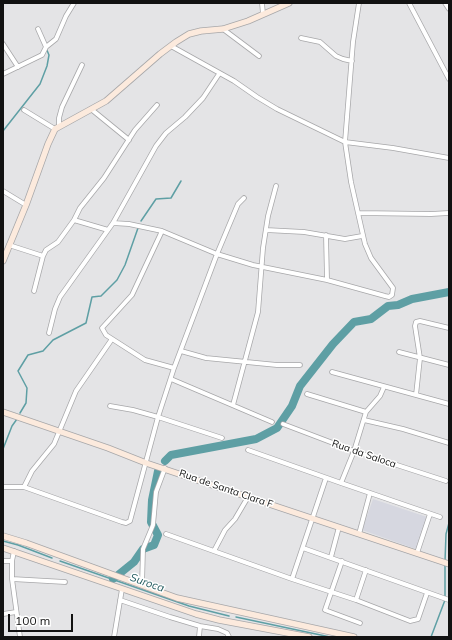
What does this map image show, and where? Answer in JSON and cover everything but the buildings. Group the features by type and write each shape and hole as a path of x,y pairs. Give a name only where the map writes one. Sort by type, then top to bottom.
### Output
{"street":[{"path":"3,74 42,55 46,47 56,39 66,16 74,3"},
{"path":"262,3 263,14"},
{"path":"57,128 106,101 171,46 193,32 224,29 288,3"},
{"path":"113,223 129,224 162,231 217,254 261,267 326,280 389,297 392,295 393,288 371,258 362,236 351,182 345,142 359,3"},
{"path":"409,3 449,79"},
{"path":"445,3 449,9"},
{"path":"38,29 46,47"},
{"path":"224,29 259,56"},
{"path":"301,38 320,42 336,56 352,61"},
{"path":"3,44 18,67"},
{"path":"171,46 219,74 234,80 277,109 345,142 393,148 449,158"},
{"path":"3,261 26,205 44,153 57,128 62,107 82,65"},
{"path":"49,333 55,309 60,297 113,223 159,141 203,98 219,74"},
{"path":"34,291 46,250 60,239 135,130 157,105"},
{"path":"91,109 129,140"},
{"path":"24,110 57,128"},
{"path":"233,405 258,312 261,267 266,230 276,186"},
{"path":"3,191 26,205"},
{"path":"3,487 24,487 126,523 130,521 158,417 174,368 217,254 238,204 244,198"},
{"path":"358,213 449,213"},
{"path":"74,220 108,230"},
{"path":"266,230 349,239 362,236"},
{"path":"162,231 132,296 103,326 102,330 104,334 145,360 174,368"},
{"path":"326,236 326,280"},
{"path":"9,245 43,256"},
{"path":"416,394 420,358 416,322 420,321 449,328"},
{"path":"24,487 32,471 54,444 76,391 112,339"},
{"path":"181,351 206,358 300,365"},
{"path":"399,352 449,366"},
{"path":"332,372 449,404"},
{"path":"171,379 272,422"},
{"path":"341,483 354,451 366,412 380,396 384,387"},
{"path":"307,394 366,412"},
{"path":"110,406 133,410 158,417 222,438"},
{"name":"Rua de Santa Clara F","path":"3,412 248,497 449,564"},
{"path":"364,420 403,429 449,443"},
{"name":"Rua da Saloca","path":"283,424 354,451 446,481"},
{"path":"248,450 440,517"},
{"path":"142,585 143,549 153,525 156,492 165,468"},
{"path":"292,580 326,478"},
{"path":"359,534 370,493"},
{"path":"214,551 228,525 235,519 248,497"},
{"path":"417,553 430,514"},
{"path":"331,557 339,527"},
{"path":"166,534 292,580 356,600 410,621 418,619 427,593"},
{"path":"3,536 58,554 177,598 354,637"},
{"path":"3,548 174,607 233,623 309,637"},
{"path":"303,548 449,600"},
{"path":"14,551 12,561 12,579 20,637"},
{"path":"54,565 58,554"},
{"path":"3,561 12,561"},
{"path":"342,561 325,610 360,623"},
{"path":"356,600 366,570"},
{"path":"12,579 65,582"},
{"path":"114,637 122,589"},
{"path":"120,600 200,626 218,629 227,633 229,637"},
{"path":"233,623 235,611"},
{"path":"3,614 16,612"},
{"path":"199,637 200,626"}],"shaded area":[{"path":"373,499 427,517 416,549 362,530"}],"waterway":[{"path":"3,131 40,84 47,66 49,55 46,48"},
{"path":"141,221 156,199 171,198 181,181"},
{"path":"20,413 26,403 27,388 18,371 28,355 43,351 53,340 86,323 92,297 101,296 117,280 125,265 138,228"},
{"path":"165,461 171,455 256,439 277,428 292,406 300,386 333,344 354,322 371,319 388,306 398,305 412,299 449,292"},
{"path":"3,449 12,426 17,419"},
{"path":"113,579 134,562 143,549 154,545 158,535 151,522 152,500 158,471"},
{"path":"445,561 446,534 449,523"},
{"name":"Suroca","path":"3,541 52,558"},
{"name":"Suroca","path":"60,561 189,606 229,616"},
{"path":"445,564 445,597"},
{"path":"431,637 445,600"},
{"name":"Suroca","path":"236,617 330,637"}]}
